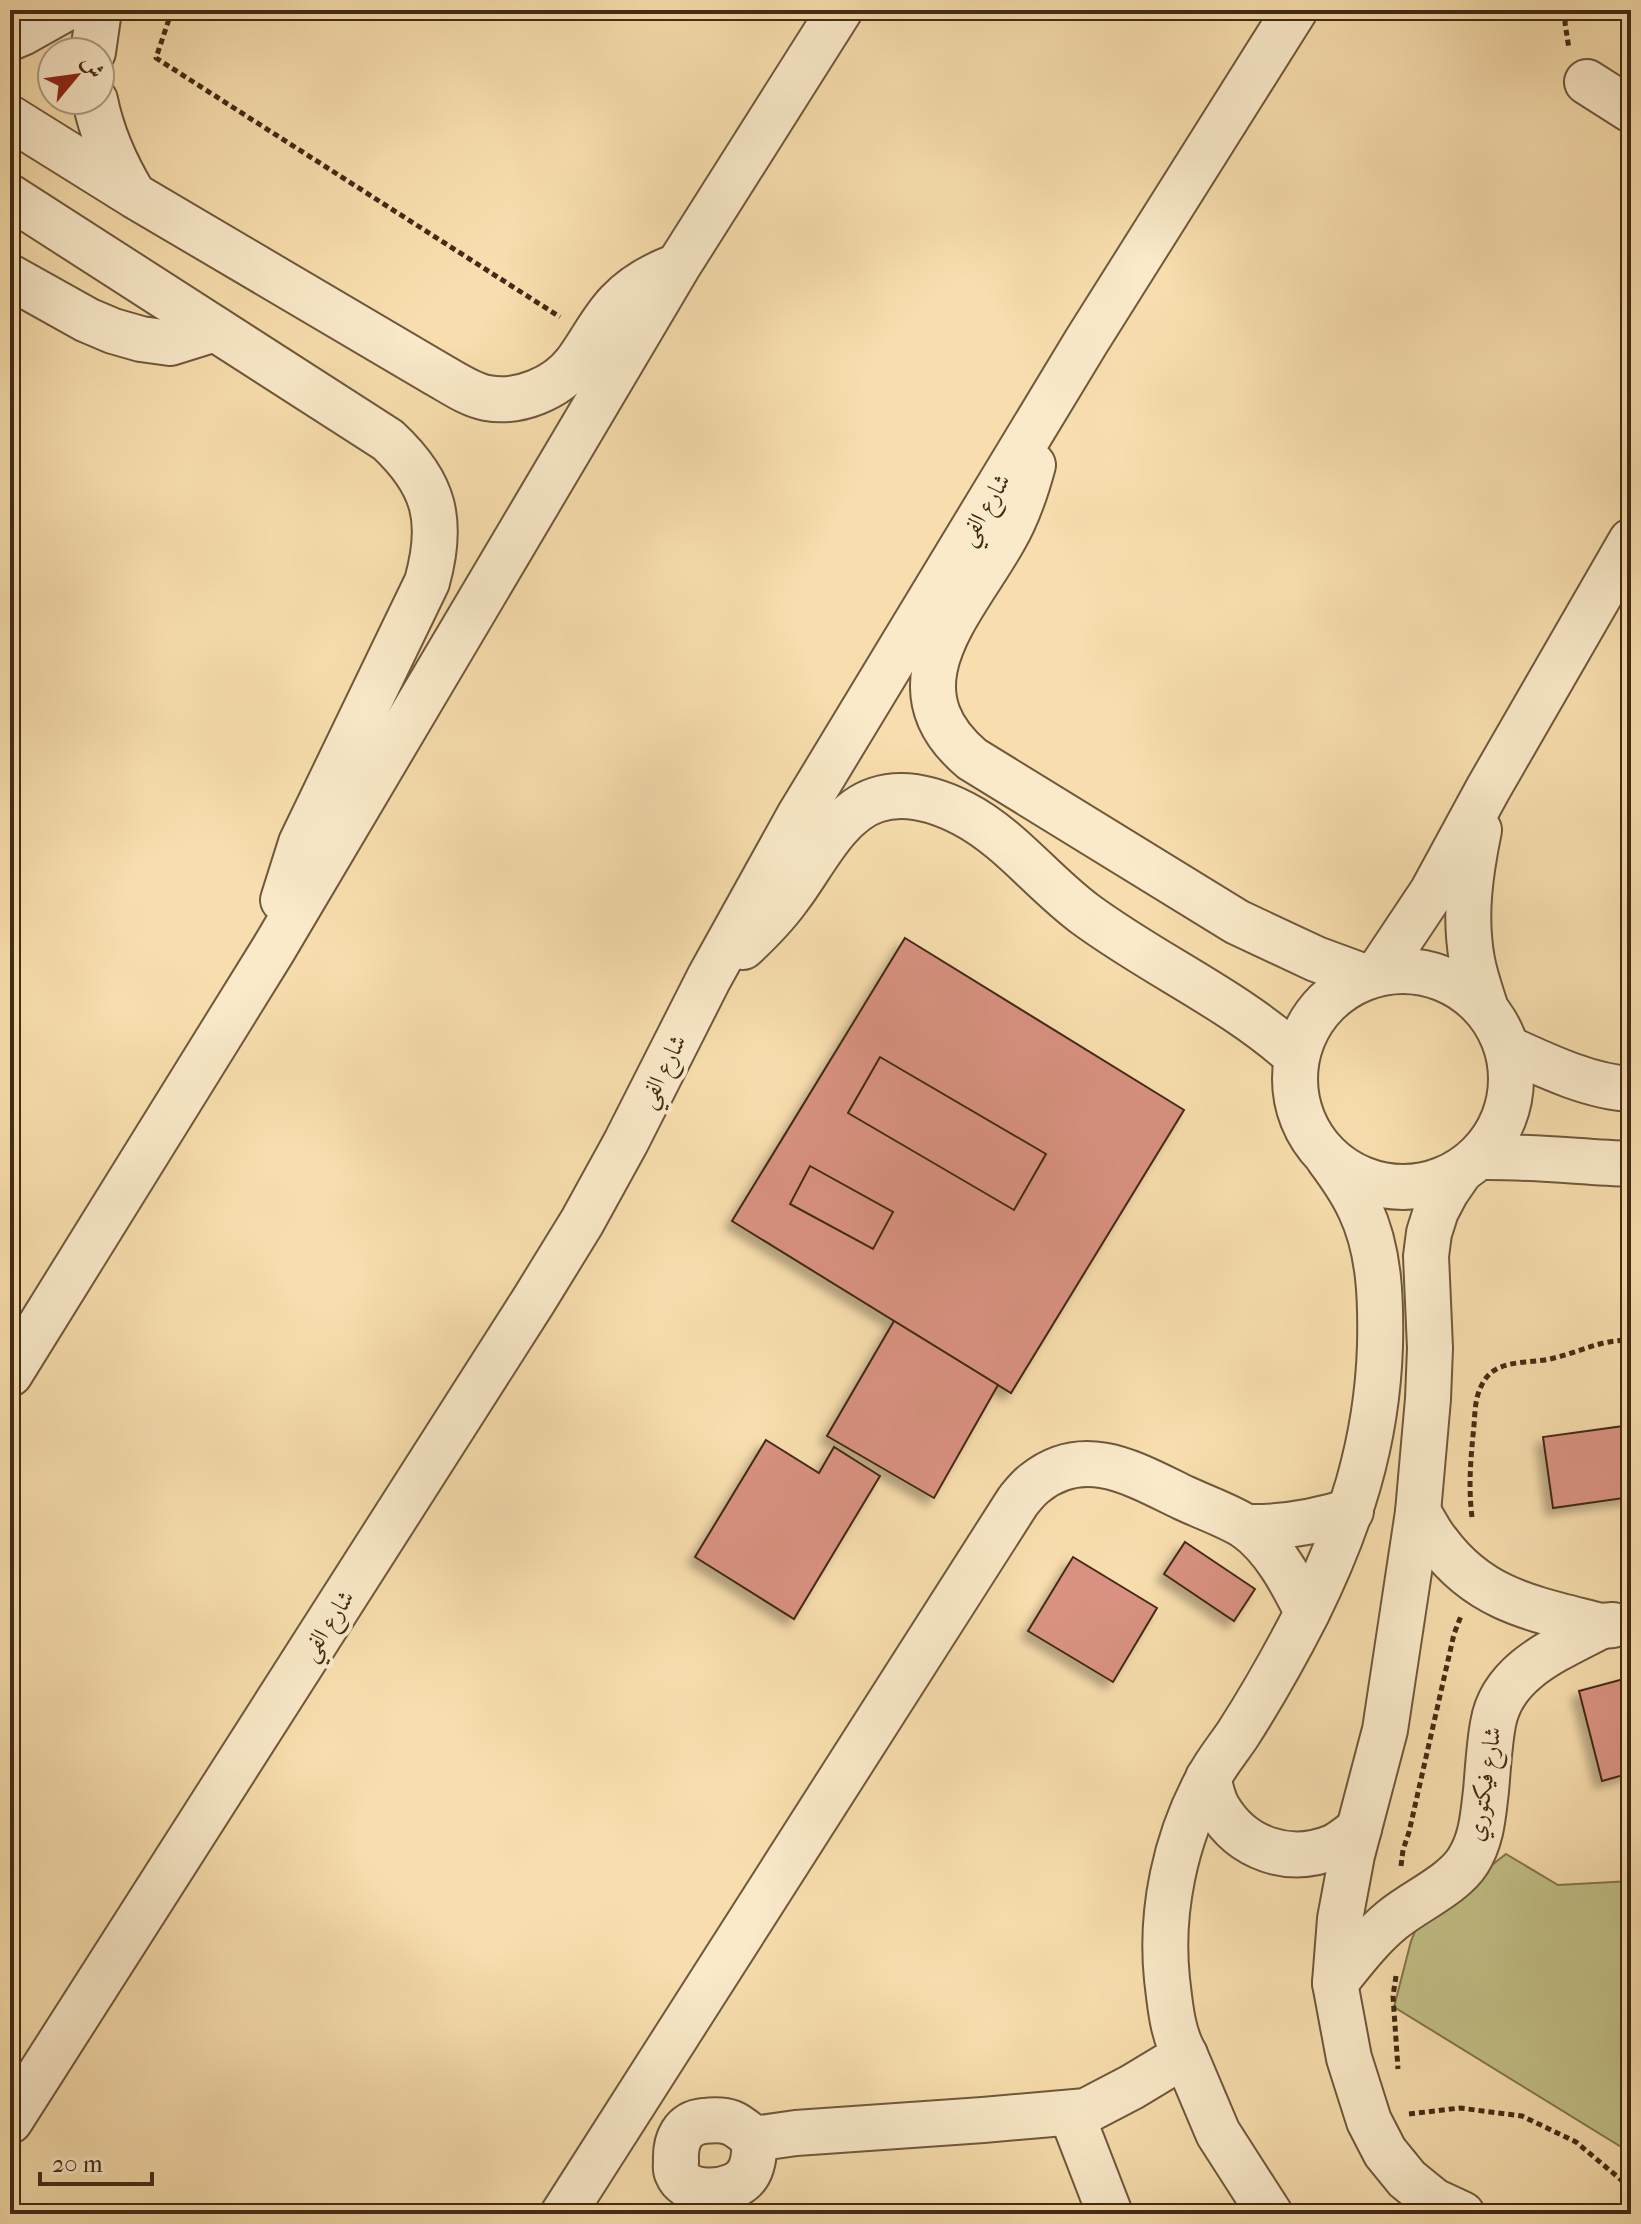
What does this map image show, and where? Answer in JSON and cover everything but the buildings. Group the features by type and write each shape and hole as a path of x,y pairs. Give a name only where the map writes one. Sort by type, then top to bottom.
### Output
{"street":[{"path":"10,38 63,10"},
{"path":"95,36 99,10"},
{"path":"10,1374 273,950 678,266 840,10"},
{"name":"شارع الفي","path":"10,2121 582,1222 709,978 799,816 1041,415 1295,10"},
{"path":"1587,82 1631,110"},
{"path":"99,116 103,135 117,166 135,196"},
{"path":"10,118 135,196 463,389 487,398 512,399 535,393 557,381 575,365 591,337 621,300 657,274 678,266"},
{"path":"10,197 388,440 408,458 432,504 436,530 434,556 427,582 301,843 284,894 273,950"},
{"path":"10,277 87,320 141,339 170,343 215,329"},
{"path":"1041,415 1032,469 1021,504 1006,537 936,655 932,676 933,698 947,734 972,759 1207,904 1269,938 1316,959 1372,975"},
{"path":"1372,975 1432,892 1488,789 1624,559"},
{"path":"1462,2214 1434,2201 1407,2179 1385,2152 1369,2121 1349,2058 1335,1983 1340,1919 1385,1730 1418,1512 1428,1399 1430,1348 1426,1256 1429,1233 1446,1192 1497,1134 1508,1106 1512,1078 1507,1048 1486,1009 1472,963 1468,932 1471,869 1488,789"},
{"path":"709,978 772,918 847,818 874,800 889,796 914,797 945,805 992,832 1081,912 1118,938 1248,1016 1296,1056"},
{"path":"1270,2214 1218,2133 1179,2044 1170,2005 1166,1965 1171,1886 1179,1849 1192,1813 1208,1778 1266,1688 1307,1612 1351,1511 1373,1425 1381,1321 1371,1239 1361,1210 1346,1183 1311,1136 1299,1111 1294,1084 1296,1056 1306,1030 1321,1008 1341,989 1372,975 1408,971 1437,976 1463,989 1486,1009"},
{"path":"1507,1048 1582,1078 1631,1089"},
{"path":"1328,1158 1357,1178 1391,1187 1426,1186 1469,1165 1515,1156 1631,1164"},
{"path":"563,2214 1018,1501 1035,1483 1056,1470 1081,1464 1105,1464 1129,1472 1246,1527 1282,1566 1307,1612"},
{"path":"1246,1527 1299,1525 1351,1511"},
{"name":"شارع فيكتوري","path":"1418,1512 1455,1563 1501,1598 1530,1609 1616,1625"},
{"name":"شارع فيكتوري","path":"1335,1983 1361,1950 1390,1921 1452,1879 1467,1862 1478,1842 1483,1819 1493,1721 1511,1684 1544,1657 1616,1625"},
{"path":"1208,1778 1216,1806 1232,1829 1255,1846 1282,1855 1310,1855 1336,1846 1359,1829"},
{"path":"754,2139 796,2133 1086,2111 1185,2055"},
{"path":"632,2105 680,2133"},
{"path":"1071,2113 1110,2214"},
{"path":"722,2119 740,2127 754,2139 755,2159 749,2173 736,2185 702,2191 687,2185 677,2174 676,2153 680,2133 694,2122 722,2119"}],"path":[{"path":"172,10 156,58 591,337"},
{"path":"1369,2121 1460,2108 1522,2116 1576,2142 1631,2190"}],"shaded area":[{"path":"1506,1854 1558,1885 1631,1881 1631,2153 1394,2007 1419,1922"}]}
